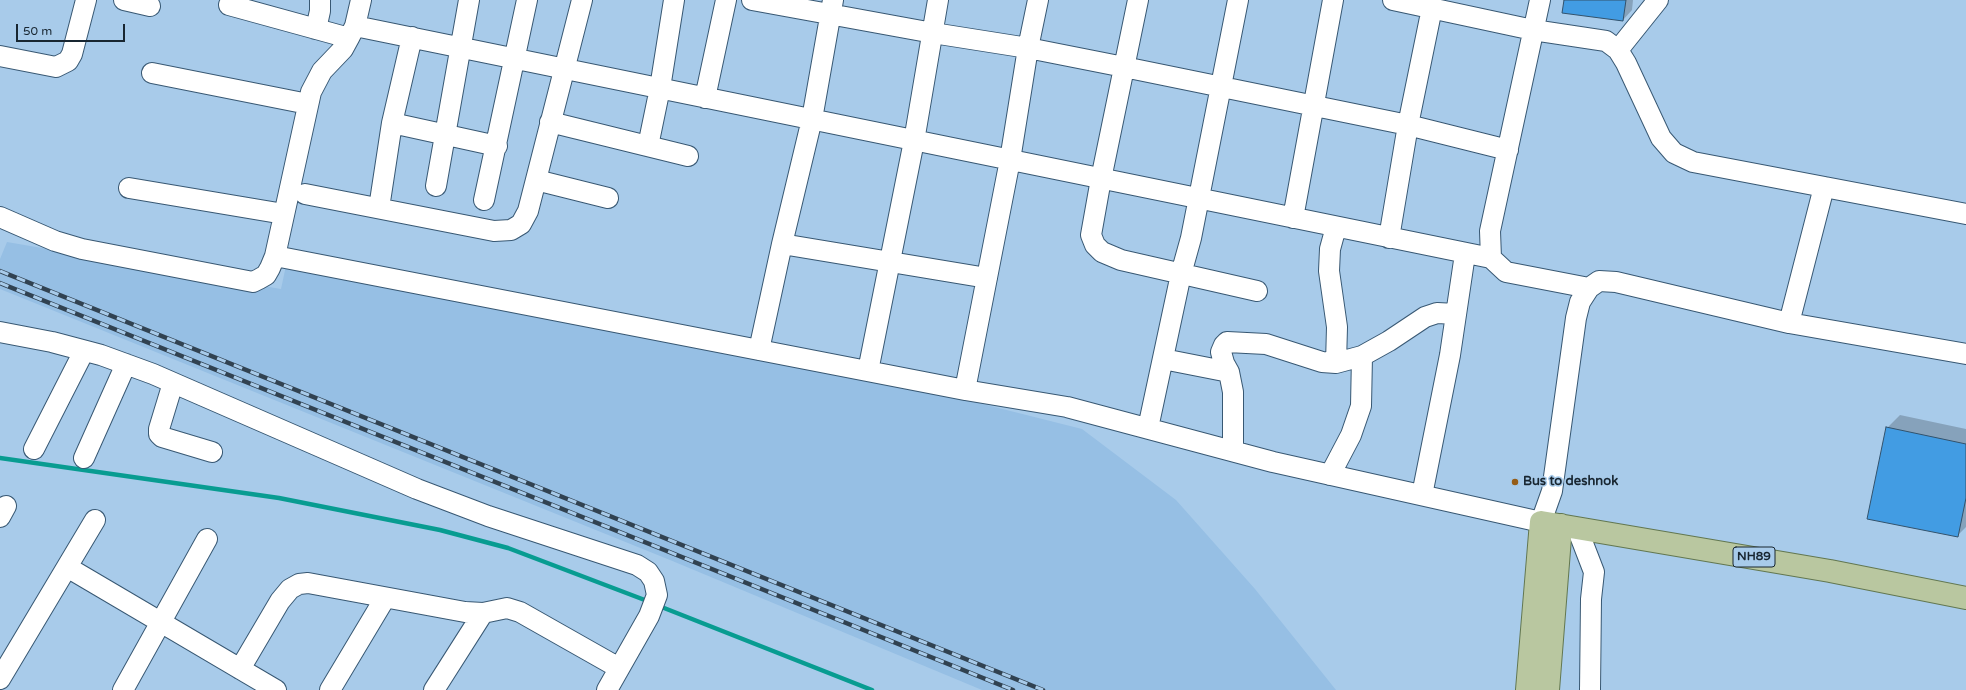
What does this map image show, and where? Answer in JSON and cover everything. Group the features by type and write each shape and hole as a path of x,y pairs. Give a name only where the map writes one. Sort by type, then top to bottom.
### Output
{"main road":[{"name":"NH89","path":"1560,525 1830,571 1966,598"},
{"path":"1527,690 1560,525"},
{"path":"1543,614 1548,690"}],"street":[{"path":"0,56 56,67 68,61 72,54 86,0"},
{"path":"124,0 150,6"},
{"path":"316,29 320,11 320,0"},
{"path":"0,217 55,241 82,249 253,282 266,275 274,256 308,104 315,81 343,49 352,32 361,0"},
{"path":"436,186 469,0"},
{"path":"484,200 497,146 527,0"},
{"path":"305,194 494,231 511,230 521,224 528,211 582,0"},
{"path":"648,146 660,88 674,0"},
{"path":"705,98 726,0"},
{"path":"752,0 831,7 933,33 1028,48 1124,67 1408,125 1508,150"},
{"path":"868,371 914,141 938,0"},
{"path":"965,390 1010,160 1028,48 1038,0"},
{"path":"1138,0 1091,235 1095,244 1102,252 1121,260 1257,291"},
{"path":"1148,428 1181,274 1199,199 1238,0"},
{"path":"1293,218 1315,106 1333,0"},
{"path":"1393,0 1533,30 1606,41 1618,50 1626,63 1661,138 1674,153 1693,162 1966,214"},
{"path":"1491,258 1490,231 1540,0"},
{"path":"1618,50 1658,0"},
{"path":"229,5 316,29 412,37 1465,254 1491,258 1506,272 1589,288"},
{"path":"759,350 782,244 812,119 831,7"},
{"path":"1389,238 1408,125 1432,8"},
{"path":"379,208 392,123 412,37"},
{"path":"152,73 308,104"},
{"path":"550,122 688,156"},
{"path":"392,123 497,146"},
{"path":"536,180 608,198"},
{"path":"1790,323 1824,187"},
{"path":"129,188 284,214"},
{"path":"1336,227 1330,249 1329,271 1337,327 1336,363"},
{"path":"782,244 987,278"},
{"path":"1422,495 1456,314 1465,254"},
{"path":"274,256 965,390 1067,407 1330,475 1560,525"},
{"path":"1590,690 1591,599 1594,572 1560,525 1552,491 1576,318 1580,302 1589,288 1599,281 1616,282 1790,323 1966,354"},
{"path":"1233,451 1233,392 1229,372 1224,363 1221,352 1227,342 1266,344 1322,362 1336,363 1362,356 1425,317 1437,313 1456,314"},
{"path":"0,332 84,350 126,364 417,489 488,516 636,565 648,572 654,581 657,595 649,616 607,690"},
{"path":"34,449 84,350"},
{"path":"1330,475 1351,435 1361,406 1362,356"},
{"path":"1163,359 1229,372"},
{"path":"84,458 126,364"},
{"path":"173,383 159,429 159,434 162,437 212,452"},
{"path":"0,679 6,655 67,567 95,520"},
{"path":"123,690 207,539"},
{"path":"67,567 276,690"},
{"path":"240,669 280,601 290,589 298,584 308,583 465,612 482,613 507,608 520,612 619,668"},
{"path":"330,690 385,598"},
{"path":"434,690 482,613"}],"shaded area":[{"path":"7,242 281,289 287,261 935,392 1082,429 1176,500 1255,589 1336,690 982,690 670,560 0,289 0,259"}],"building":[{"path":"1564,0 1626,0 1623,21 1562,13"},
{"path":"1886,427 1966,444 1966,498 1958,537 1867,519"}],"waterway":[{"path":"0,458 279,498 440,530 508,548 650,602"},
{"path":"659,606 872,690"}],"railway":[{"path":"0,271 1043,690"},
{"path":"0,283 1013,690"}],"place":[{"name":"Bus to deshnok","path":"1515,482"}]}
